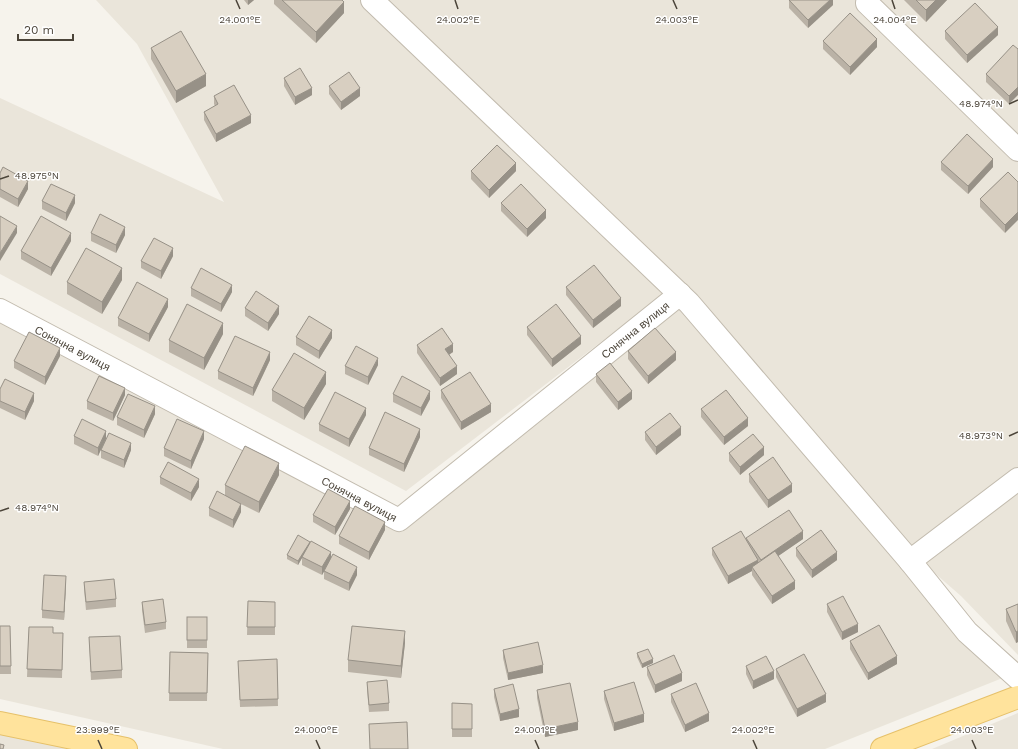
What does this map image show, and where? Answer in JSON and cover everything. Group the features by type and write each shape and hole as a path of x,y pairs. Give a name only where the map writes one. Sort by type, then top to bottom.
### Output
{"main road":[{"path":"882,749 1018,697"},
{"path":"0,723 126,749"}],"street":[{"path":"372,0 689,303 910,561 967,632 1018,678"},
{"path":"867,3 1018,150"},
{"name":"Сонячна вулиця","path":"0,310 399,520 680,294"},
{"path":"910,561 1018,479"}],"shaded area":[{"path":"96,0 1018,0 1018,655 961,596 868,515 1010,675 825,749 223,749 0,699 0,303 405,512 643,310 406,491 0,274 0,98 224,202 137,44"},
{"path":"1018,713 1018,749 932,749"},
{"path":"0,734 73,749 0,749"}],"building":[{"path":"282,0 342,0 344,2 316,32"},
{"path":"789,0 830,0 808,20"},
{"path":"916,0 936,0 926,10"},
{"path":"975,3 998,27 967,55 945,31"},
{"path":"850,13 877,39 850,67 823,41"},
{"path":"181,31 206,74 176,91 151,48"},
{"path":"1013,45 1018,49 1018,87 1009,96 986,74"},
{"path":"300,68 312,88 295,97 284,78"},
{"path":"349,72 360,88 341,102 329,86"},
{"path":"234,85 251,115 216,134 204,112 218,104 214,96"},
{"path":"967,134 993,159 968,186 941,162"},
{"path":"497,145 516,163 489,190 471,171"},
{"path":"3,167 28,181 18,199 0,189 0,173"},
{"path":"1008,172 1018,182 1018,212 1005,225 980,199"},
{"path":"51,184 75,195 66,213 42,201"},
{"path":"521,184 546,210 527,229 501,203"},
{"path":"100,214 125,227 116,245 91,233"},
{"path":"0,216 17,226 0,253"},
{"path":"41,216 71,233 51,268 21,251"},
{"path":"154,238 173,248 161,271 141,261"},
{"path":"86,248 122,268 102,302 67,282"},
{"path":"594,265 621,298 593,320 566,287"},
{"path":"201,268 232,285 221,304 191,288"},
{"path":"137,282 168,299 149,334 118,318"},
{"path":"256,291 279,306 268,323 245,308"},
{"path":"187,304 223,323 204,358 169,340"},
{"path":"556,304 581,336 552,359 527,327"},
{"path":"309,316 332,330 319,351 296,337"},
{"path":"442,328 453,344 445,349 457,366 440,378 417,345"},
{"path":"655,328 676,352 648,376 628,351"},
{"path":"29,332 60,348 45,377 14,361"},
{"path":"235,336 270,352 253,388 218,371"},
{"path":"356,346 378,358 368,377 345,366"},
{"path":"294,353 326,372 304,408 272,390"},
{"path":"610,363 632,391 618,402 596,374"},
{"path":"470,372 491,404 461,422 441,390"},
{"path":"99,376 125,388 113,413 87,401"},
{"path":"402,376 430,391 421,408 393,394"},
{"path":"5,379 34,393 25,412 0,401 0,389"},
{"path":"726,390 748,418 724,437 701,409"},
{"path":"335,392 366,408 349,439 319,424"},
{"path":"128,394 155,406 144,430 117,417"},
{"path":"385,412 420,429 404,464 369,448"},
{"path":"670,413 681,427 656,447 645,432"},
{"path":"82,419 106,431 98,448 74,436"},
{"path":"177,419 204,431 191,461 164,448"},
{"path":"109,433 131,443 124,460 101,450"},
{"path":"753,434 764,447 740,467 729,453"},
{"path":"245,446 279,463 259,502 225,485"},
{"path":"773,457 792,484 768,500 749,474"},
{"path":"168,462 199,479 191,493 160,477"},
{"path":"328,489 350,501 335,527 313,515"},
{"path":"217,491 241,504 233,520 209,508"},
{"path":"355,506 385,522 369,552 339,536"},
{"path":"789,510 803,531 761,560 746,538"},
{"path":"821,530 837,552 812,570 796,548"},
{"path":"741,531 758,560 728,576 712,548"},
{"path":"298,535 310,542 298,561 287,555"},
{"path":"311,541 331,552 322,567 302,557"},
{"path":"775,551 795,581 772,596 752,567"},
{"path":"333,554 357,567 349,583 324,571"},
{"path":"44,575 66,576 64,612 42,610"},
{"path":"114,579 116,599 86,602 84,582"},
{"path":"843,596 858,624 842,632 827,604"},
{"path":"163,599 166,622 145,625 142,602"},
{"path":"248,601 275,602 275,627 247,627"},
{"path":"1018,604 1018,631 1016,632 1006,609"},
{"path":"187,617 207,617 207,640 187,640"},
{"path":"879,625 897,656 868,673 850,641"},
{"path":"0,626 10,626 11,666 0,666"},
{"path":"352,626 405,631 401,666 348,660"},
{"path":"29,627 53,627 53,633 63,633 62,670 27,669"},
{"path":"120,636 122,670 91,672 89,637"},
{"path":"538,642 543,665 508,673 503,650"},
{"path":"648,649 653,659 642,664 637,653"},
{"path":"170,652 208,653 207,693 169,693"},
{"path":"804,654 826,694 797,709 776,669"},
{"path":"674,655 682,673 655,685 647,667"},
{"path":"766,656 774,671 753,681 746,666"},
{"path":"277,659 278,699 240,700 238,661"},
{"path":"387,680 389,703 369,705 367,682"},
{"path":"634,682 644,714 614,723 604,691"},
{"path":"570,683 578,722 545,729 537,690"},
{"path":"696,683 709,713 685,725 671,694"},
{"path":"513,684 519,709 500,714 494,689"},
{"path":"452,703 472,704 472,729 452,729"},
{"path":"407,722 408,749 370,749 369,724"},
{"path":"0,744 4,745 3,749 0,749"}]}
